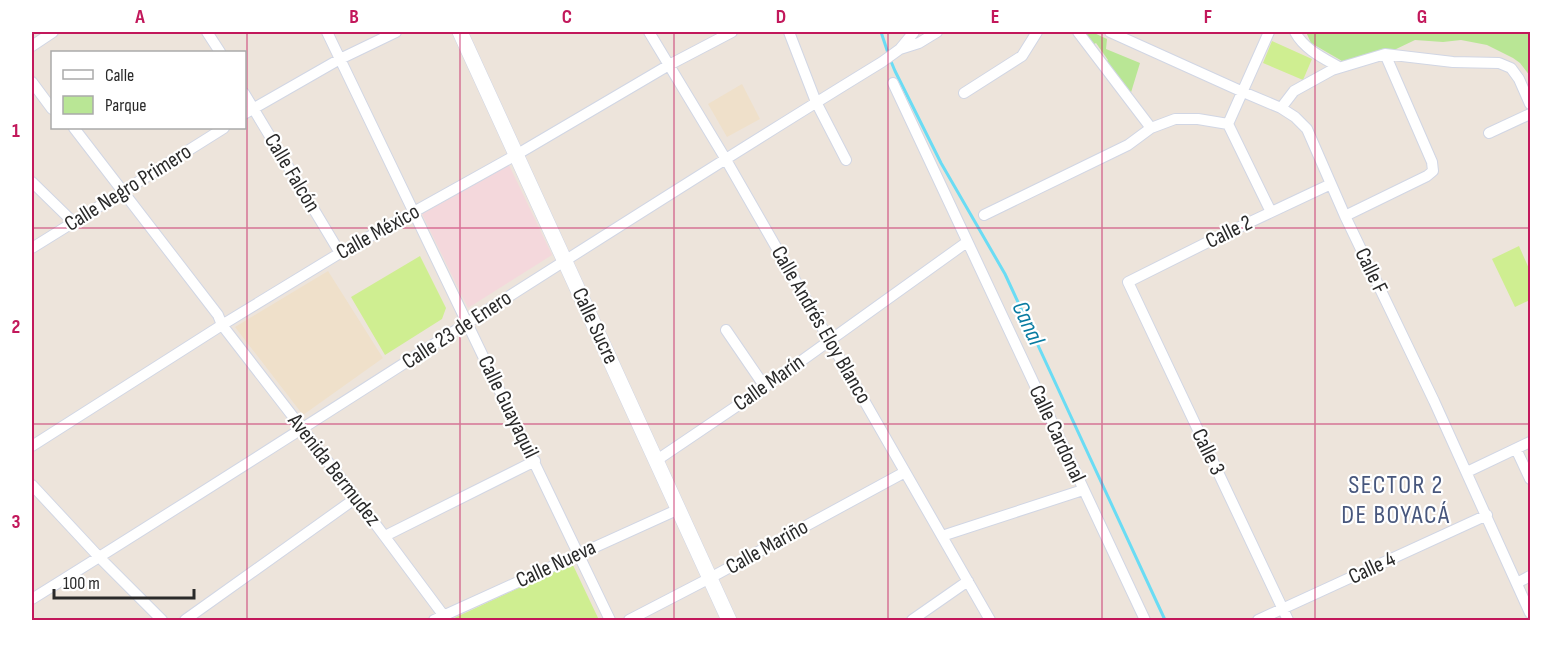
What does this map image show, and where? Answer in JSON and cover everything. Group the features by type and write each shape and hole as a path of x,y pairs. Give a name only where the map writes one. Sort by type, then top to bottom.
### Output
{"street":[{"path":"32,46 53,32"},
{"path":"207,32 219,51"},
{"name":"Calle Guayaquil","path":"327,32 610,621"},
{"path":"249,111 340,59 396,32"},
{"name":"Calle Sucre","path":"460,32 729,621"},
{"name":"Calle Andrés Eloy Blanco","path":"649,32 725,158 990,621"},
{"name":"Calle México","path":"32,446 340,253 669,65 732,32"},
{"path":"789,32 816,102 846,160"},
{"path":"899,49 914,32"},
{"path":"899,49 919,43 937,32"},
{"path":"964,93 1022,56 1037,32"},
{"path":"1078,32 1151,128"},
{"name":"Calle F","path":"1110,32 1281,108 1307,129 1345,216 1487,515 1530,613"},
{"path":"1228,124 1269,32"},
{"path":"1295,32 1313,52 1339,67"},
{"name":"Calle 23 de Enero","path":"32,599 303,429 725,158 882,62 899,49"},
{"path":"1345,216 1427,176 1432,171 1432,162 1385,54"},
{"path":"1281,108 1294,91 1339,67 1385,54 1453,62 1499,63 1511,68 1519,79 1530,104"},
{"path":"32,74 51,99"},
{"path":"32,82 51,108"},
{"name":"Calle Cardonal","path":"893,83 1145,621"},
{"name":"Calle Falcón","path":"249,111 340,253"},
{"path":"1489,133 1530,114"},
{"path":"984,214 1128,145 1151,128 1174,119 1198,119 1228,124"},
{"path":"1228,124 1271,212"},
{"name":"Avenida Bermudez","path":"68,129 122,193"},
{"name":"Avenida Bermudez","path":"75,129 214,319 222,325 385,536 439,618"},
{"name":"Calle Negro Primero","path":"32,248 222,129"},
{"path":"32,182 73,222"},
{"name":"Calle 2","path":"1128,282 1192,249 1331,184"},
{"name":"Calle Marín","path":"657,460 765,387 967,242"},
{"name":"Calle 3","path":"1128,282 1288,621"},
{"path":"726,330 765,387"},
{"path":"1467,472 1530,442"},
{"path":"1516,449 1530,479"},
{"path":"385,536 535,461"},
{"name":"Calle Mariño","path":"628,621 905,472"},
{"path":"32,485 162,621"},
{"path":"942,536 1083,490"},
{"path":"185,621 356,498"},
{"name":"Calle Nueva","path":"439,618 679,509"},
{"name":"Calle 4","path":"1257,621 1487,515"},
{"path":"1518,583 1530,576"},
{"path":"912,621 968,581"}],"shaded area":[{"path":"742,84 760,119 727,137 708,104"},
{"path":"509,165 552,255 468,308 422,214"},
{"path":"328,271 383,358 303,415 235,327"}],"green space":[{"path":"1079,32 1092,32 1107,39 1106,49 1140,63 1129,99 1102,65 1108,60 1096,43 1089,47"},
{"path":"1306,32 1530,32 1530,76 1520,63 1487,45 1461,40 1443,42 1415,40 1392,51 1342,61 1311,43"},
{"path":"1272,41 1312,59 1303,80 1263,63"},
{"path":"1519,246 1530,271 1530,300 1515,307 1492,259"},
{"path":"420,256 446,308 442,319 385,355 351,297"},
{"path":"572,563 599,620 450,620"}],"waterway":[{"name":"Canal","path":"881,32 888,53"},
{"name":"Canal","path":"890,59 941,163 1005,274 1165,620"}],"district":[{"name":"SECTOR 2 DE BOYACÁ","path":"1396,500"}]}
